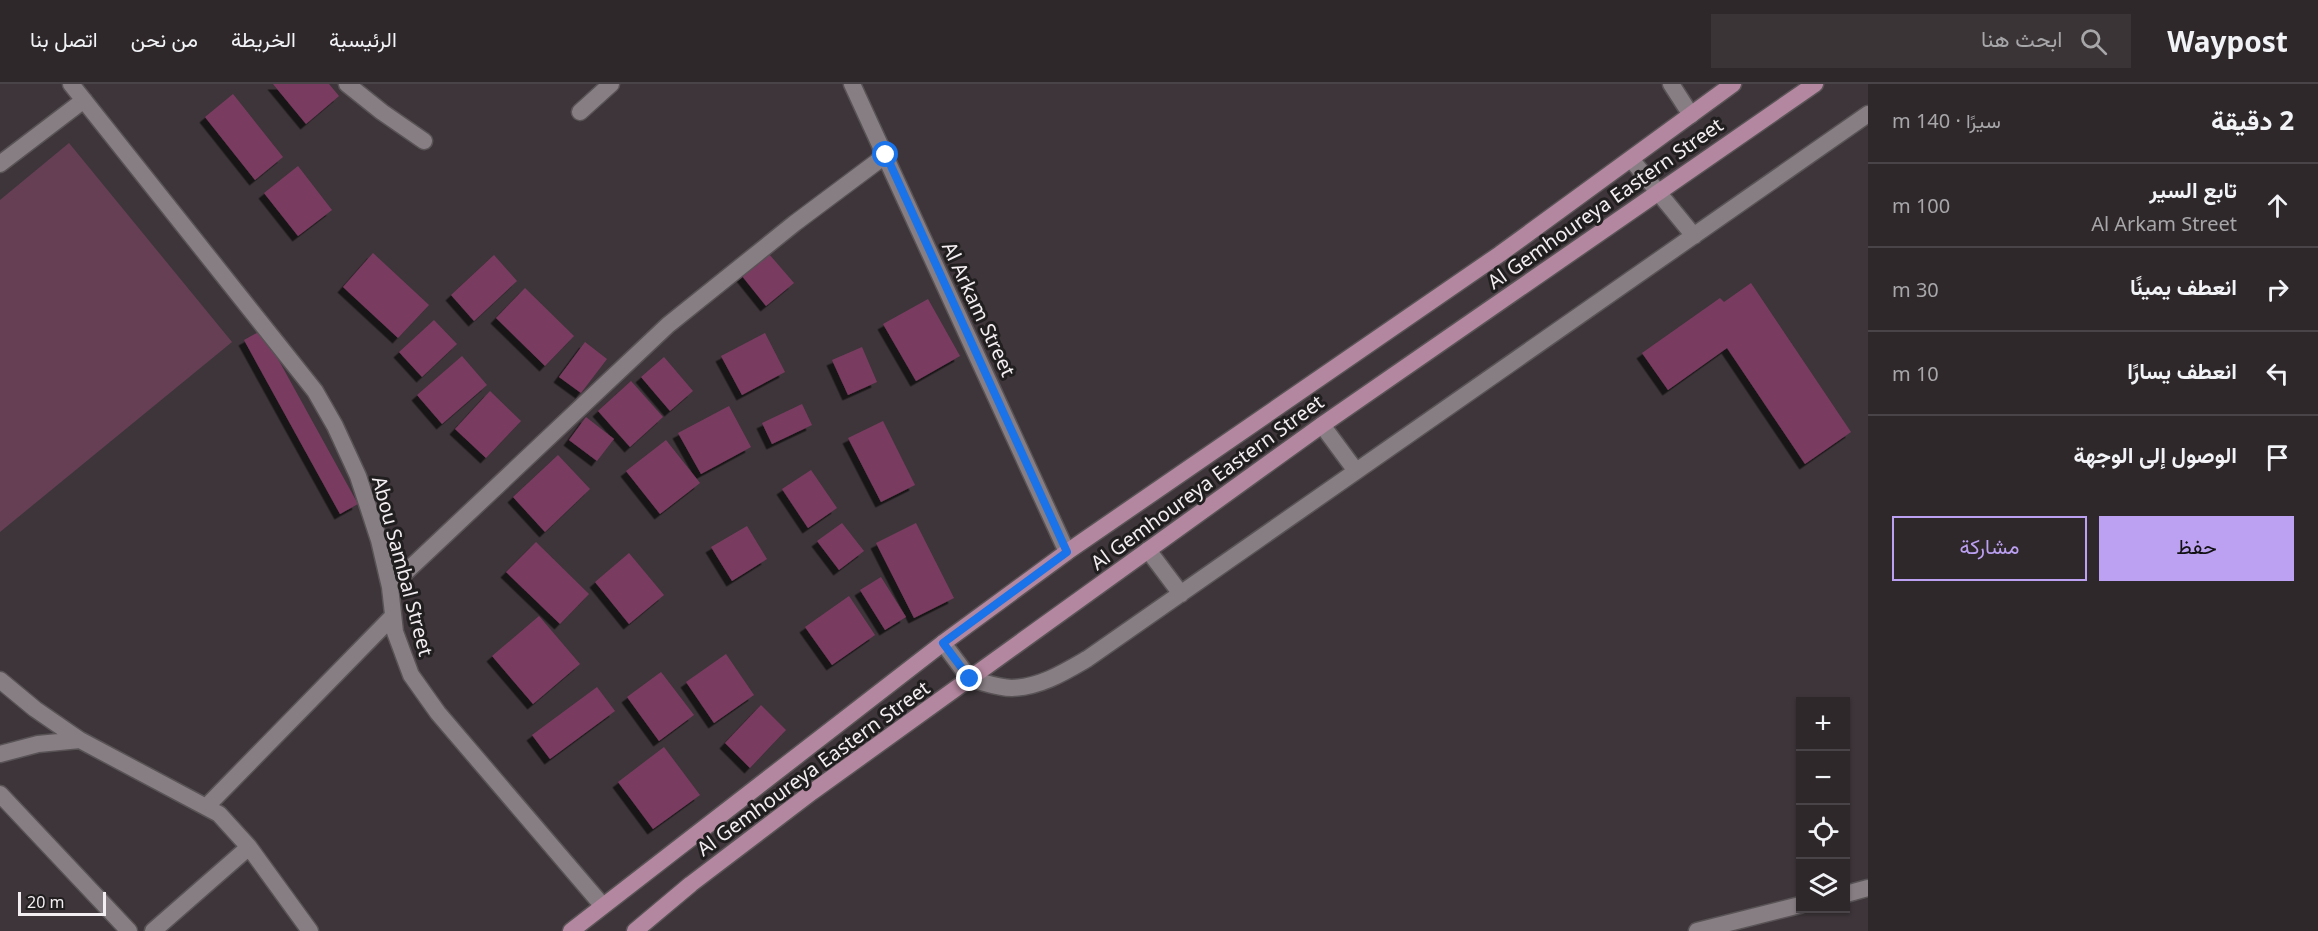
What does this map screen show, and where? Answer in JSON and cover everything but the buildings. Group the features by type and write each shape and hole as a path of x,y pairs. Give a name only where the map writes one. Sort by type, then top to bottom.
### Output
{"main road":[{"name":"Al Gemhoureya Eastern Street","path":"571,931 943,643 1067,552 1500,254 1734,84"},
{"name":"Al Gemhoureya Eastern Street","path":"635,931 691,884 812,792 1322,425 1815,84"}],"street":[{"name":"Abou Sambal Street","path":"71,84 315,391 335,426 358,476 379,540 390,586 395,632 411,675 438,713 602,905"},
{"path":"347,84 424,141"},
{"path":"580,112 611,84"},
{"name":"Al Arkam Street","path":"852,84 1067,552"},
{"path":"1671,84 1691,115"},
{"path":"0,164 84,100"},
{"path":"943,643 970,679 1010,688 1037,684 1061,674 1087,659 1868,114"},
{"path":"390,586 668,325 795,223 886,155"},
{"path":"1630,159 1694,236"},
{"path":"1322,425 1356,471"},
{"path":"1148,550 1180,594"},
{"path":"207,806 393,616"},
{"path":"0,680 35,709 80,740 207,806 227,820 310,931"},
{"path":"0,754 38,744 80,740"},
{"path":"0,794 129,931"},
{"path":"153,931 249,847"},
{"path":"1850,893 1868,888"},
{"path":"1697,931 1796,906"}],"shaded area":[{"path":"69,143 232,342 0,532 0,200"}],"route":[{"path":"886,155 1067,552 943,643 970,679"}]}
